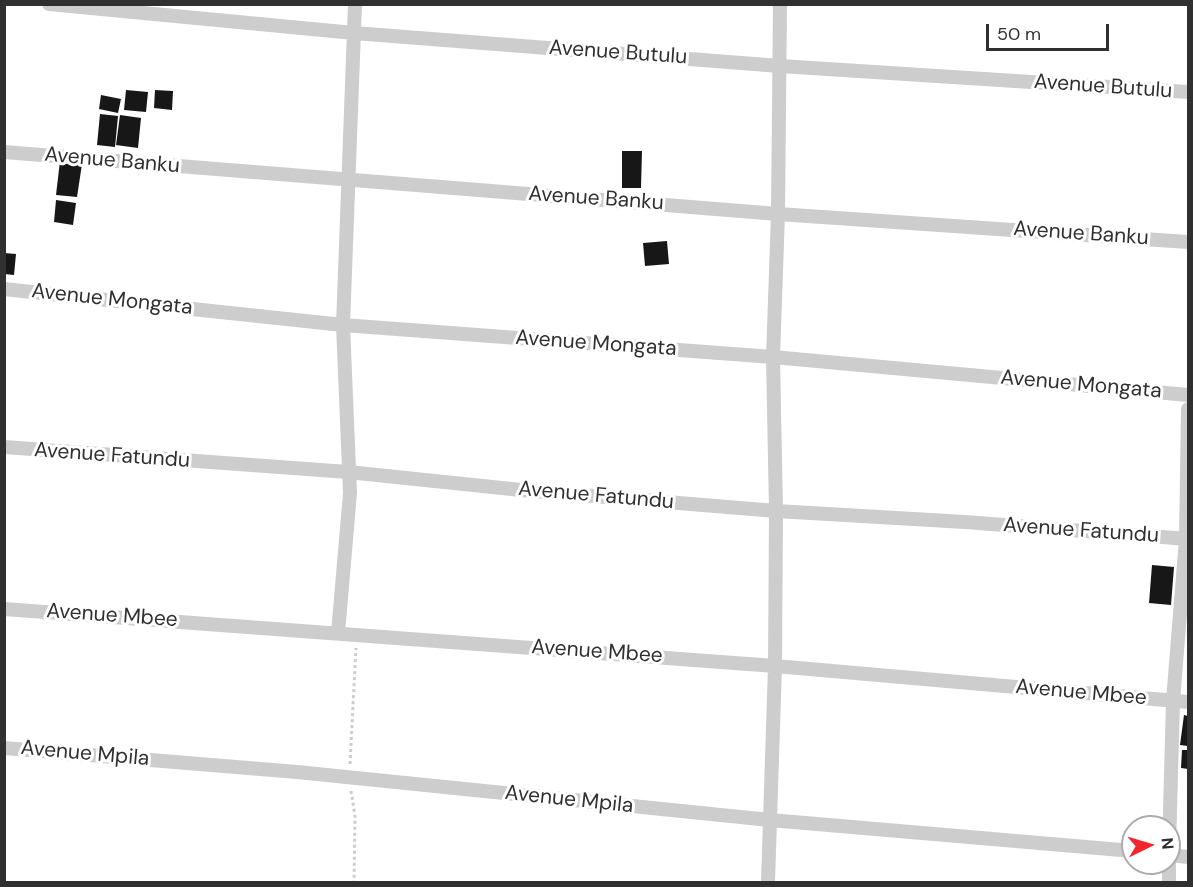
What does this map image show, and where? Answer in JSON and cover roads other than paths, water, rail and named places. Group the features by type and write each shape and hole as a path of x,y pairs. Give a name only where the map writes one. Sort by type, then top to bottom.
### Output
{"street":[{"name":"Avenue Butulu","path":"49,4 354,33 780,66 1188,92"},
{"path":"338,633 350,493 343,325 355,4"},
{"path":"768,882 777,511 773,357 778,213 780,4"},
{"name":"Avenue Banku","path":"4,152 778,213 1188,242"},
{"name":"Avenue Mongata","path":"4,289 343,325 773,357 1188,395"},
{"path":"1170,815 1173,701 1187,539 1188,409"},
{"name":"Avenue Fatundu","path":"4,447 348,472 521,490 777,511 965,522 1187,539"},
{"name":"Avenue Mbee","path":"4,609 774,666 1188,702"},
{"name":"Avenue Mpila","path":"4,748 349,777 770,820 1121,850"}]}
